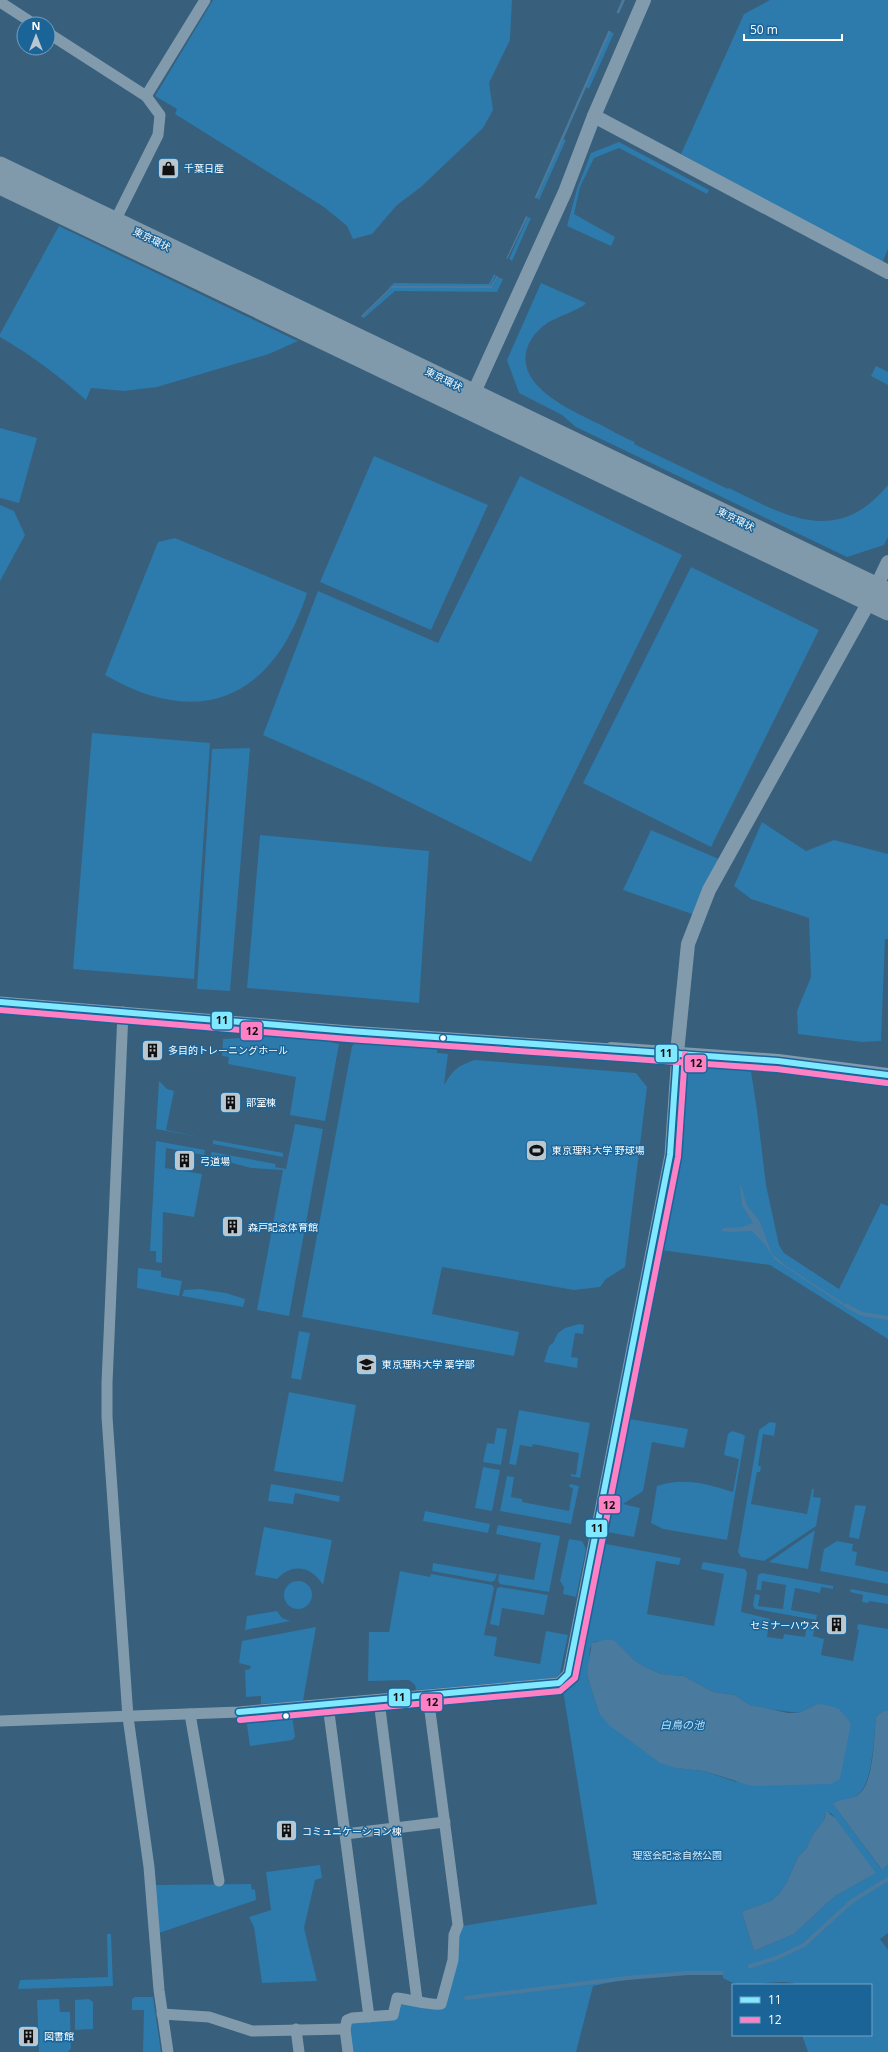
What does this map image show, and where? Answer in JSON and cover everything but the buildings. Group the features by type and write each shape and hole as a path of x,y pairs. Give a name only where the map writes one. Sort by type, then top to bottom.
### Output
{"highway":[{"name":"東京環状","path":"0,166 115,221 470,401"},
{"name":"東京環状","path":"0,185 470,401 878,594 888,611"}],"street":[{"path":"146,96 205,0"},
{"path":"470,401 565,192 594,116 644,0"},
{"path":"0,2 22,16"},
{"path":"56,38 146,96 160,115 158,136 115,221"},
{"path":"594,116 888,272"},
{"path":"0,1720 190,1714 378,1701 559,1684 568,1674 670,1155 688,944 709,890 878,594 888,562"},
{"path":"0,1002 349,1031 778,1061 888,1075"},
{"path":"122,1012 106,1383 128,1717 149,1867 150,1894 162,2014 168,2052"},
{"path":"348,2052 345,2029 347,2020 393,2015 397,1998 417,2000 435,2005 441,2004 453,1960 454,1935 458,1926 428,1696"},
{"path":"378,1701 417,2000"},
{"path":"328,1705 369,2017"},
{"path":"190,1714 219,1881"},
{"path":"345,1834 445,1822"},
{"path":"162,2014 209,2017 252,2030 345,2029"},
{"path":"296,2029 299,2052"}],"green space":[{"path":"213,0 512,0 510,40 489,83 493,110 483,128 421,187 397,205 372,234 353,239 347,226 324,207 175,114 177,109 155,96"},
{"path":"770,0 888,0 888,249 882,263 681,154 744,14"},
{"path":"610,32 614,33 589,89 586,87"},
{"path":"563,139 566,140 539,200 537,198"},
{"path":"619,142 709,190 707,194 619,148 594,158 580,187 574,214 615,237 611,246 567,226 577,189 591,153"},
{"path":"528,217 531,218 512,261 509,259"},
{"path":"59,226 298,341 269,354 157,387 124,391 91,388 86,400 44,366 0,337 0,334"},
{"path":"494,274 496,275 491,286 392,286 387,289 394,283 489,284"},
{"path":"498,277 503,279 497,292 395,291 364,318 362,317 392,288 492,288"},
{"path":"541,283 586,303 580,308 555,319 539,329 529,344 526,353 526,366 531,377 539,387 550,396 574,412 635,442 634,444 728,489 729,488 791,516 811,520 830,521 850,516 869,504 888,485 888,537 884,545 847,557 576,427 562,415 519,393 507,360"},
{"path":"876,366 888,372 888,385 871,376"},
{"path":"0,428 37,438 19,503 0,498"},
{"path":"374,456 488,505 431,630 320,582"},
{"path":"520,476 682,555 531,862 369,782 263,735 318,591 438,643"},
{"path":"0,505 14,511 25,535 0,581"},
{"path":"175,538 307,593 293,629 275,658 254,679 230,694 202,701 172,700 140,692 105,675 158,542"},
{"path":"691,567 819,630 711,847 583,783"},
{"path":"92,733 210,743 194,979 73,969"},
{"path":"250,748 230,991 197,989 212,749"},
{"path":"762,822 806,851 834,840 888,854 888,939 885,939 881,1041 862,1042 798,1034 797,1011 811,977 809,918 751,899 734,886"},
{"path":"651,830 719,859 692,914 623,890"},
{"path":"260,835 429,851 419,1003 247,988"},
{"path":"242,1029 326,1036 326,1041 339,1044 325,1121 290,1115 296,1077 228,1064 229,1057 222,1056 223,1039 241,1038"},
{"path":"360,1039 437,1044 437,1053 448,1054 444,1085 456,1069 475,1060 636,1073 647,1087 625,1267 606,1279 600,1287 574,1290 442,1267 432,1314 519,1332 514,1356 302,1317 352,1046"},
{"path":"682,1060 750,1065 766,1185 779,1245 784,1253 839,1289 881,1203 888,1206 888,1339 770,1265 661,1250 658,1248 673,1177 677,1147"},
{"path":"159,1081 167,1089 174,1091 166,1130 205,1138 156,1129"},
{"path":"295,1124 323,1129 289,1316 257,1310 283,1170 251,1168 210,1157 212,1152 276,1164 275,1167 286,1169"},
{"path":"213,1140 283,1153 283,1157 213,1144"},
{"path":"156,1141 205,1150 204,1155 166,1148 165,1168 202,1174 194,1217 163,1212 162,1263 156,1262 156,1251 150,1251"},
{"path":"138,1268 161,1271 161,1277 182,1281 179,1296 137,1288"},
{"path":"199,1289 226,1293 245,1299 243,1307 182,1296 184,1290"},
{"path":"579,1324 584,1325 583,1334 575,1333 571,1357 578,1358 577,1368 544,1362 549,1346 553,1343 558,1333 565,1328"},
{"path":"299,1331 310,1333 301,1380 291,1378"},
{"path":"289,1392 356,1405 343,1482 274,1471"},
{"path":"519,1410 590,1423 580,1478 571,1476 571,1474 576,1475 579,1453 533,1444 532,1447 520,1445 516,1465 509,1464"},
{"path":"630,1419 688,1429 684,1448 652,1442 643,1491 623,1504 640,1508 634,1537 602,1531 623,1425"},
{"path":"770,1422 776,1423 774,1436 763,1434 758,1466 761,1466 760,1472 757,1472 751,1504 807,1514 812,1489 814,1489 813,1497 821,1498 816,1526 764,1561 741,1557 738,1552 759,1430"},
{"path":"497,1428 507,1429 501,1465 483,1462 487,1443 494,1444"},
{"path":"732,1431 745,1436 727,1540 663,1529 651,1523 657,1486 667,1483 686,1482 705,1484 733,1492 739,1459 724,1455 728,1434"},
{"path":"483,1467 500,1470 492,1511 475,1508"},
{"path":"507,1476 514,1477 511,1497 522,1499 522,1502 569,1511 573,1488 569,1487 570,1484 579,1486 571,1524 500,1511"},
{"path":"271,1484 340,1496 339,1502 295,1493 293,1504 268,1501"},
{"path":"855,1505 866,1506 859,1539 849,1537"},
{"path":"425,1511 490,1524 488,1533 423,1521"},
{"path":"498,1525 560,1536 549,1592 500,1584 498,1581 499,1574 534,1580 541,1543 496,1534"},
{"path":"264,1527 332,1540 323,1585 313,1574 302,1569 289,1570 277,1579 255,1575"},
{"path":"815,1530 808,1569 769,1562"},
{"path":"569,1539 582,1541 586,1549 576,1597 563,1594 564,1587 560,1581"},
{"path":"837,1541 853,1544 852,1551 857,1552 855,1565 888,1572 888,1584 820,1571 824,1549"},
{"name":"理窓会記念自然公園","path":"606,1544 681,1558 679,1565 656,1561 647,1614 714,1626 724,1574 701,1569 703,1562 745,1569 747,1573 741,1612 770,1619 767,1637 783,1639 784,1634 805,1637 807,1625 815,1626 813,1636 824,1639 821,1655 853,1661 859,1630 857,1629 858,1624 888,1629 888,1711 883,1711 876,1717 870,1771 862,1790 857,1795 848,1800 833,1804 881,1869 888,1864 888,1933 880,1939 888,1950 888,2052 808,2052 802,2036 872,2036 872,1984 795,1984 779,1982 738,1984 723,1978 723,1972 651,1974 593,1986 576,2052 351,2052 349,2023 395,2018 400,2001 436,2008 457,1936 462,1926 597,1904 563,1690 572,1683 598,1551","holes":["613,1640 634,1660 661,1674 684,1676 713,1692 735,1695 750,1705 760,1708 799,1713 817,1704 736,1782 704,1771 676,1768 599,1713 588,1678 590,1648 594,1642","831,1813 875,1873 835,1896 794,1934 754,1951 742,1913 743,1911 771,1901 779,1894 787,1882 798,1857 806,1849 813,1834 824,1820 825,1814"]},
{"path":"433,1563 497,1574 495,1580 492,1582 432,1571"},
{"path":"400,1571 430,1577 431,1574 492,1585 494,1588 484,1635 497,1637 494,1656 540,1664 546,1631 568,1635 560,1673 556,1678 416,1690 415,1685 409,1680 368,1681 369,1632 389,1632"},
{"path":"762,1573 833,1586 833,1589 821,1587 820,1593 795,1588 791,1610 817,1615 816,1620 755,1609 753,1605 755,1594 760,1595 758,1606 783,1609 786,1585 762,1581 761,1590 756,1590 758,1575"},
{"path":"298,1581 308,1585 312,1595 308,1605 298,1609 288,1605 284,1595 288,1585"},
{"path":"500,1587 548,1595 544,1615 502,1608 499,1626 490,1624 497,1588"},
{"path":"851,1589 888,1596 888,1604 869,1601 868,1603 862,1602 863,1595 850,1592"},
{"path":"277,1611 282,1618 290,1621 245,1630 247,1616"},
{"path":"316,1627 303,1701 261,1704 261,1696 246,1697 245,1670 250,1669 251,1666 239,1663 242,1641"},
{"path":"292,1715 295,1737 292,1740 250,1746 246,1718"},
{"path":"320,1865 322,1878 315,1880 304,1928 317,1981 262,1983 254,1927 249,1917 271,1910 266,1872"},
{"path":"251,1884 252,1890 255,1889 256,1900 159,1933 155,1885"},
{"path":"107,1934 111,1934 113,1986 18,1989 20,1980 108,1977"},
{"path":"135,1997 153,1997 161,2052 143,2052 144,2010 132,2010 132,1999"},
{"path":"59,1999 60,2012 70,2012 71,2048 68,2052 39,2052 37,2000"},
{"path":"89,1999 93,2002 93,2029 75,2030 75,2000"}],"water":[{"path":"622,0 625,0 528,217 492,288 392,288 362,317 361,316 392,286 491,286 507,257 535,197"},
{"path":"740,1186 742,1187 746,1204 760,1222 772,1254 789,1268 851,1308 850,1310 775,1260 766,1246 752,1231 721,1231 723,1228 742,1227 753,1223 742,1205"},
{"name":"白鳥の池","path":"613,1640 616,1642 634,1660 645,1667 661,1674 684,1676 713,1692 735,1695 750,1705 788,1713 799,1713 817,1704 827,1705 839,1709 851,1723 840,1779 831,1784 752,1786 704,1771 676,1768 660,1763 609,1725 599,1713 588,1678 588,1666 592,1643"},
{"path":"883,1711 888,1711 888,1864 882,1870 833,1804 856,1796 864,1788 868,1780 874,1747 876,1717"},
{"path":"826,1811 835,1818 876,1873 835,1896 794,1934 754,1951 742,1913 743,1911 771,1901 779,1894 787,1882 798,1857 806,1849 813,1834 824,1820"}],"pier":[{"path":"615,12 620,14 612,32 607,30"},
{"path":"533,197 538,199 530,218 524,215"},
{"path":"505,258 510,260 500,277 495,275"}],"waterway":[{"path":"847,1306 862,1314 888,1318"},
{"path":"750,1966 774,1959 804,1945 852,1901 888,1879"},
{"path":"466,1998 627,1978 688,1973 722,1973"}],"transit line":[{"name":"11","path":"0,1002 349,1031 778,1061 888,1075"},
{"name":"12","path":"0,1010 348,1039 777,1069 887,1083"},
{"name":"11","path":"239,1712 559,1683 568,1674 670,1155 677,1053"},
{"name":"12","path":"240,1720 560,1691 575,1678 678,1157 685,1054"}],"place":[{"name":"千葉日産","path":"168,168"},
{"name":"多目的トレーニングホール","path":"153,1050"},
{"name":"部室棟","path":"230,1102"},
{"name":"東京理科大学 野球場","path":"537,1150"},
{"name":"弓道場","path":"185,1161"},
{"name":"森戸記念体育館","path":"233,1227"},
{"name":"東京理科大学 薬学部","path":"367,1364"},
{"name":"セミナーハウス","path":"836,1625"},
{"name":"コミュニケーション棟","path":"286,1831"},
{"name":"図書館","path":"28,2036"}]}
